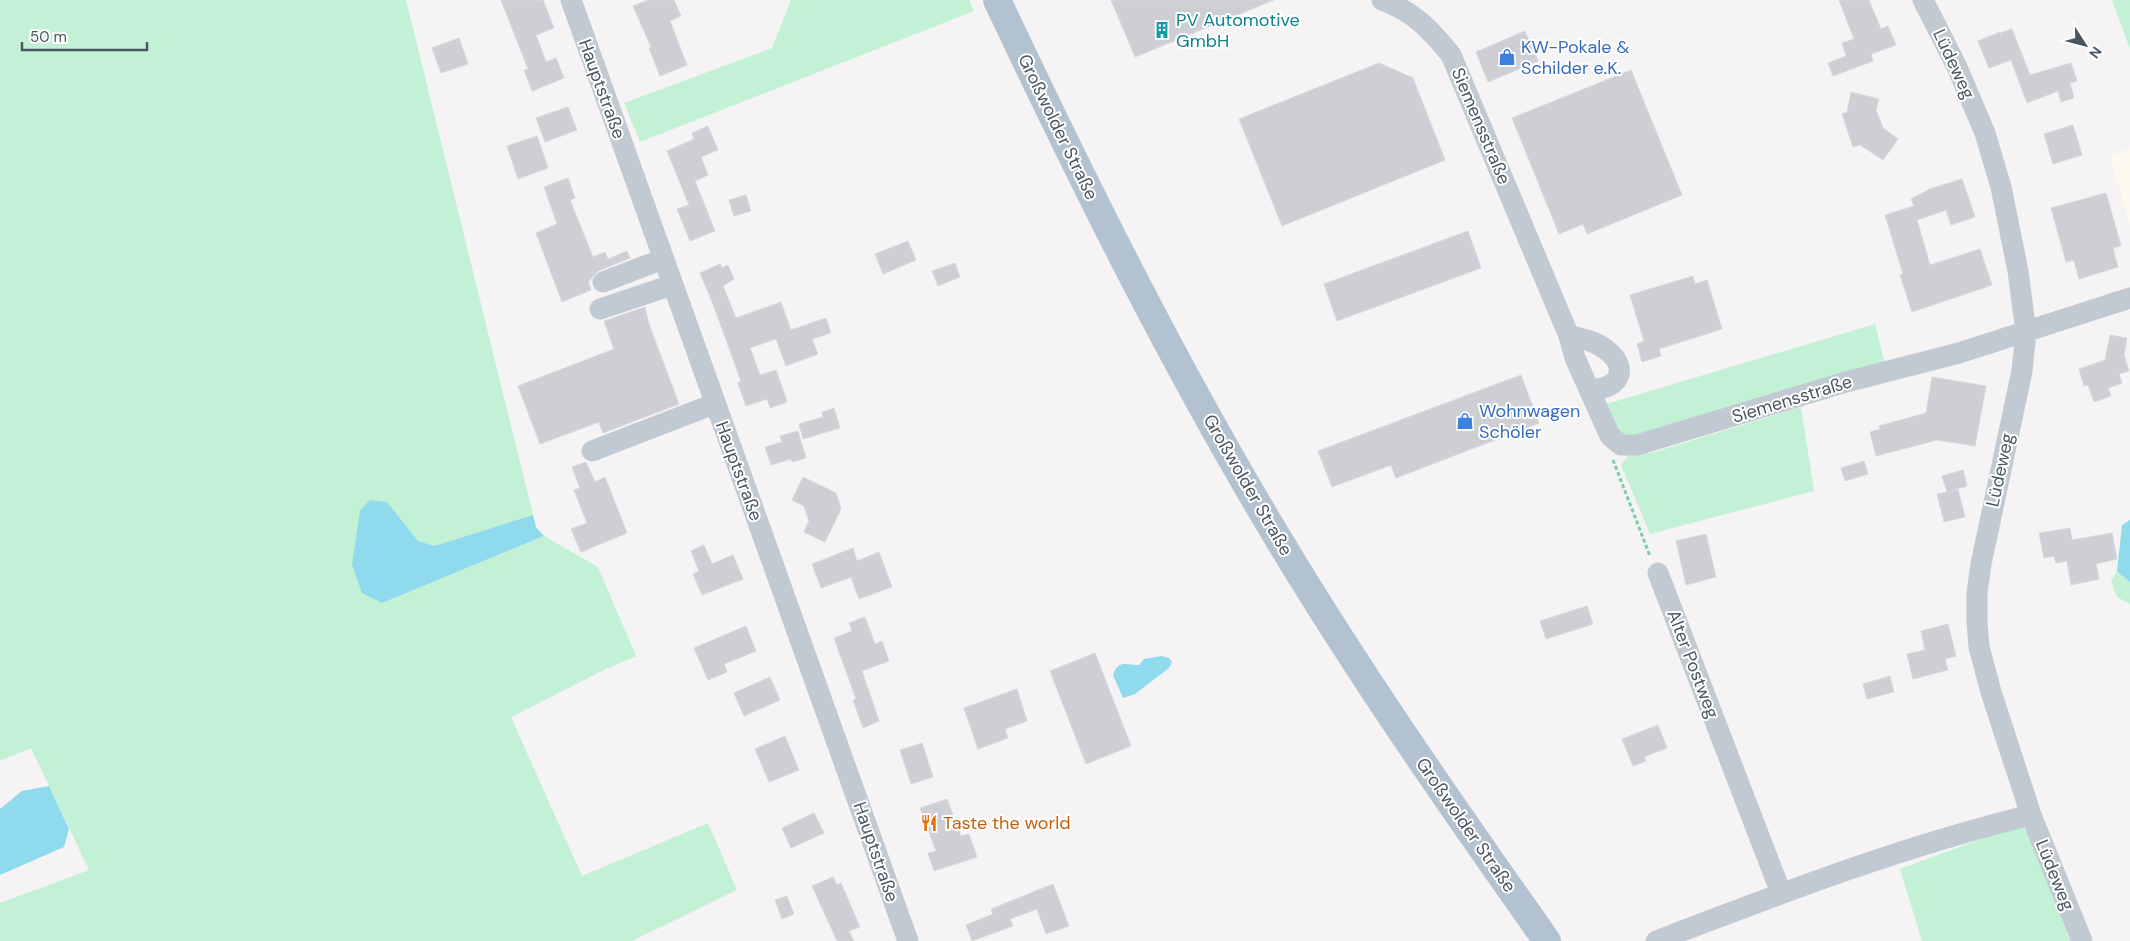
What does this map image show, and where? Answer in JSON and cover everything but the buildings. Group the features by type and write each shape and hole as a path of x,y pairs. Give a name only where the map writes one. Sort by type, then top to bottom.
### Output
{"main road":[{"name":"Großwolder Straße","path":"997,0 1108,229 1184,375 1276,534 1365,678 1547,941"}],"street":[{"name":"Hauptstraße","path":"571,0 714,404 908,941"},
{"name":"Siemensstraße","path":"1382,0 1399,6 1430,28 1451,55 1569,336 1575,358 1610,436 1621,445 1637,445 1846,382 1959,353 2130,298"},
{"name":"Lüdeweg","path":"1922,0 1957,67 1985,133 2001,187 2018,271 2026,332 2022,371 1981,564 1977,593 1979,647 1991,692 2031,815 2082,941"},
{"path":"603,282 663,259"},
{"path":"600,309 672,285"},
{"path":"1569,336 1593,342 1608,352 1618,364 1619,375 1613,385 1602,390 1589,388"},
{"path":"592,451 714,404"},
{"name":"Alter Postweg","path":"1658,573 1781,893"},
{"path":"1656,941 1781,893 1971,829 2031,815"}],"path":[{"path":"1610,436 1607,444 1645,546 1658,573"}],"shaded area":[{"path":"2130,148 2130,225 2110,156"}],"green space":[{"path":"0,0 406,0 533,515 434,546 382,603 544,536 598,567 636,656 511,717 582,876 708,823 737,890 632,941 0,941 0,903 89,870 31,748 0,761"},
{"path":"791,0 969,0 974,11 640,142 624,103 772,48"},
{"path":"2112,0 2130,0 2130,49"},
{"path":"1875,324 1885,364 1657,433 1621,436 1603,405"},
{"path":"1801,407 1814,491 1650,534 1621,465 1630,453 1651,453"},
{"path":"2117,571 2130,582 2130,604 2117,597 2111,581"},
{"path":"2019,825 2029,832 2070,941 1922,941 1900,869"}],"water":[{"path":"370,500 387,502 418,541 434,546 533,515 536,527 544,536 382,603 362,593 352,565 360,510"},
{"path":"2130,520 2130,582 2117,571 2122,525"},
{"path":"1162,656 1169,658 1172,662 1169,668 1135,694 1123,698 1113,675 1115,670 1123,664 1139,665 1144,659"},
{"path":"49,786 69,829 64,847 0,875 0,809 22,791"}],"place":[{"name":"PV Automotive GmbH","path":"1162,30"},
{"name":"KW-Pokale & Schilder e.K.","path":"1507,57"},
{"name":"Wohnwagen Schöler","path":"1465,421"},
{"name":"Taste the world","path":"929,823"}]}
